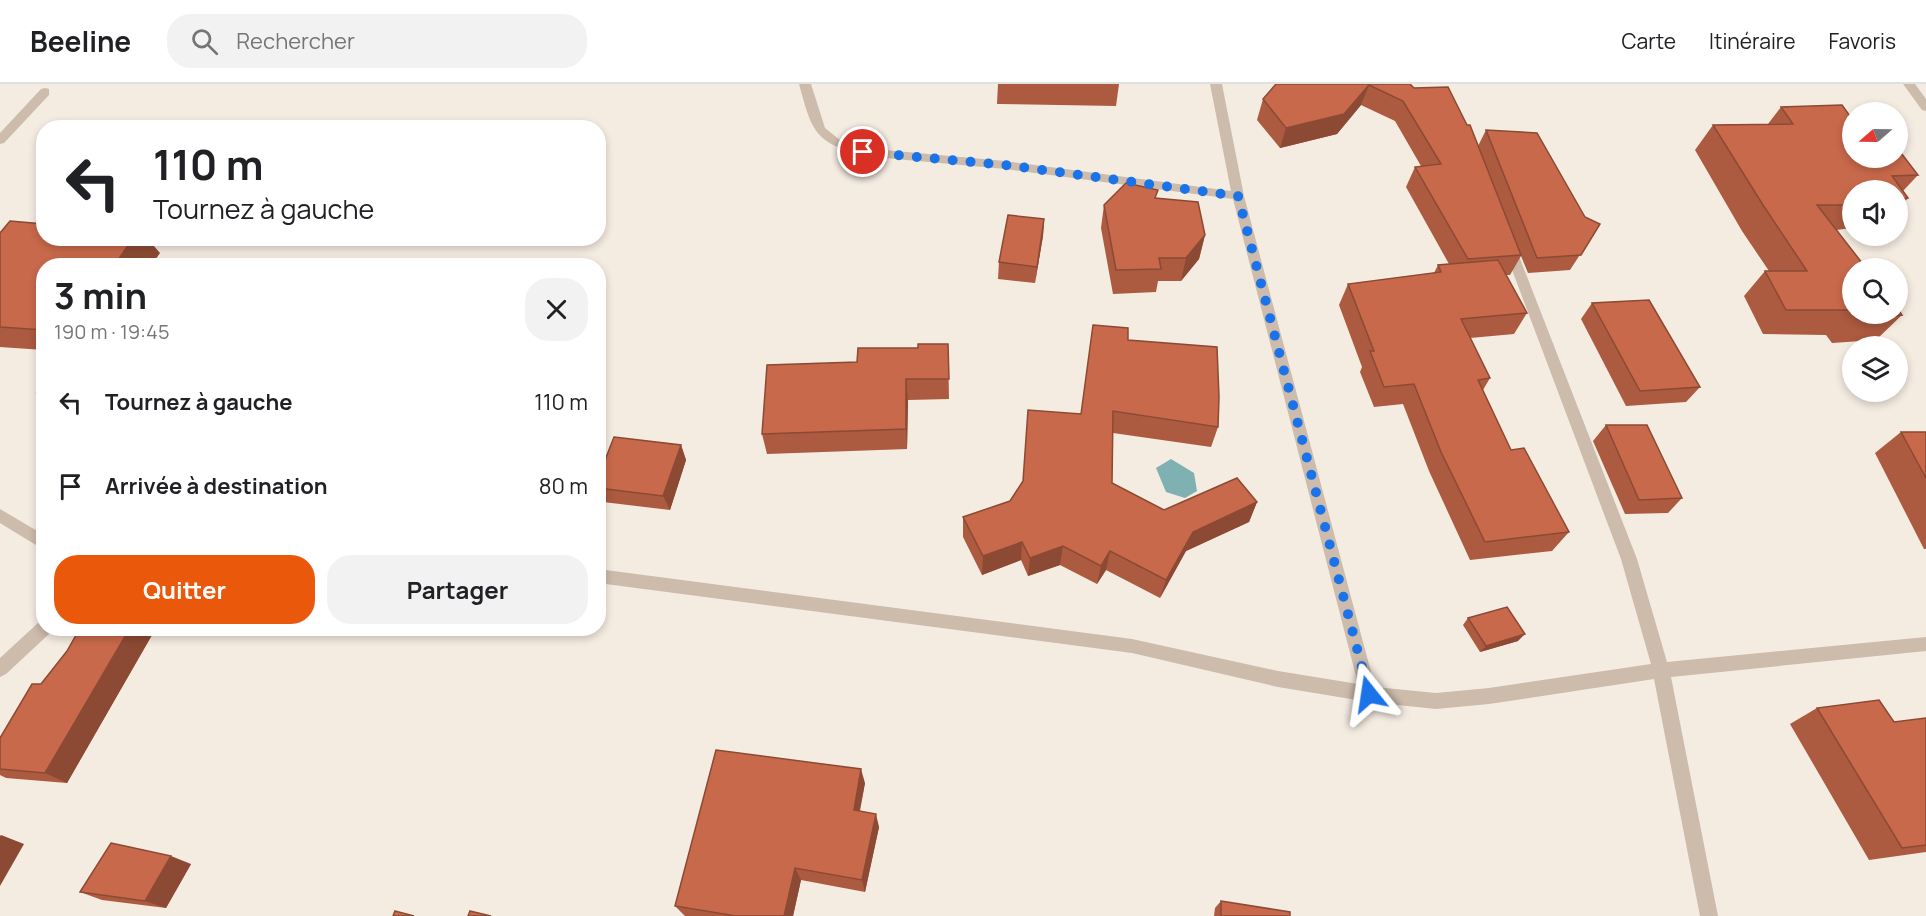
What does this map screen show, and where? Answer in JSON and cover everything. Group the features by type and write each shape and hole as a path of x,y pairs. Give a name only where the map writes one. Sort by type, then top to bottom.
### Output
{"street":[{"path":"805,84 817,126 826,139 843,147 871,153 1005,165 1238,196"},
{"path":"1216,84 1238,196 1369,694"},
{"path":"1909,84 1926,107"},
{"path":"0,140 45,92"},
{"path":"1505,236 1629,559 1662,670 1709,916"},
{"path":"0,515 36,539"},
{"path":"606,577 1132,646 1278,679 1369,694 1436,701 1489,696 1662,670 1926,644"},
{"path":"0,669 36,635"}],"water":[{"path":"1171,459 1194,473 1197,491 1185,498 1166,492 1156,468"}],"building":[{"path":"1276,84 1410,84 1414,88 1448,87 1467,125 1470,125 1521,255 1468,259 1415,167 1441,164 1403,101 1369,85 1344,114 1286,128 1263,99"},
{"path":"1842,105 1842,168 1908,168 1908,162 1918,175 1892,176 1895,180 1842,180 1842,205 1817,205 1842,237 1842,246 1849,246 1858,258 1842,258 1842,310 1786,310 1765,271 1807,271 1713,125 1793,124 1781,107"},
{"path":"1486,130 1537,133 1585,217 1600,224 1581,255 1537,258"},
{"path":"1126,183 1158,190 1155,198 1198,202 1205,235 1186,258 1159,258 1161,269 1116,270 1104,205"},
{"path":"1008,215 1044,219 1037,267 999,262"},
{"path":"10,221 36,223 36,246 128,246 119,258 36,258 36,329 0,327 0,233"},
{"path":"1498,260 1527,313 1461,319 1490,378 1478,380 1511,450 1524,448 1569,532 1485,542 1441,452 1414,384 1384,387 1370,351 1374,351 1348,284 1441,272 1438,265"},
{"path":"1649,300 1700,387 1640,391 1592,303"},
{"path":"1093,325 1128,328 1128,340 1217,347 1218,427 1113,411 1112,483 1164,510 1237,478 1257,502 1193,532 1166,580 1110,551 1101,566 1063,546 1030,558 1022,542 983,556 963,517 1010,501 1023,481 1028,410 1081,414"},
{"path":"918,344 948,344 949,379 906,379 906,429 762,434 767,365 857,362 858,348 918,348"},
{"path":"1606,425 1647,425 1682,498 1639,500"},
{"path":"1901,432 1926,432 1926,478"},
{"path":"614,437 681,445 663,496 606,489 606,458"},
{"path":"1507,607 1525,634 1486,646 1468,618"},
{"path":"75,636 125,636 45,773 0,769 0,738 32,684 41,684 67,651"},
{"path":"1879,700 1894,722 1926,718 1926,845 1902,848 1817,708"},
{"path":"716,750 861,769 854,810 876,814 862,880 795,868 784,916 736,916 675,906"},
{"path":"111,843 171,856 145,901 80,892"},
{"path":"1221,901 1290,912 1290,916 1221,916"},
{"path":"395,911 414,916 393,916"},
{"path":"470,911 491,916 468,916"}],"route":[{"path":"863,152 1005,165 1238,196 1369,694"}]}
